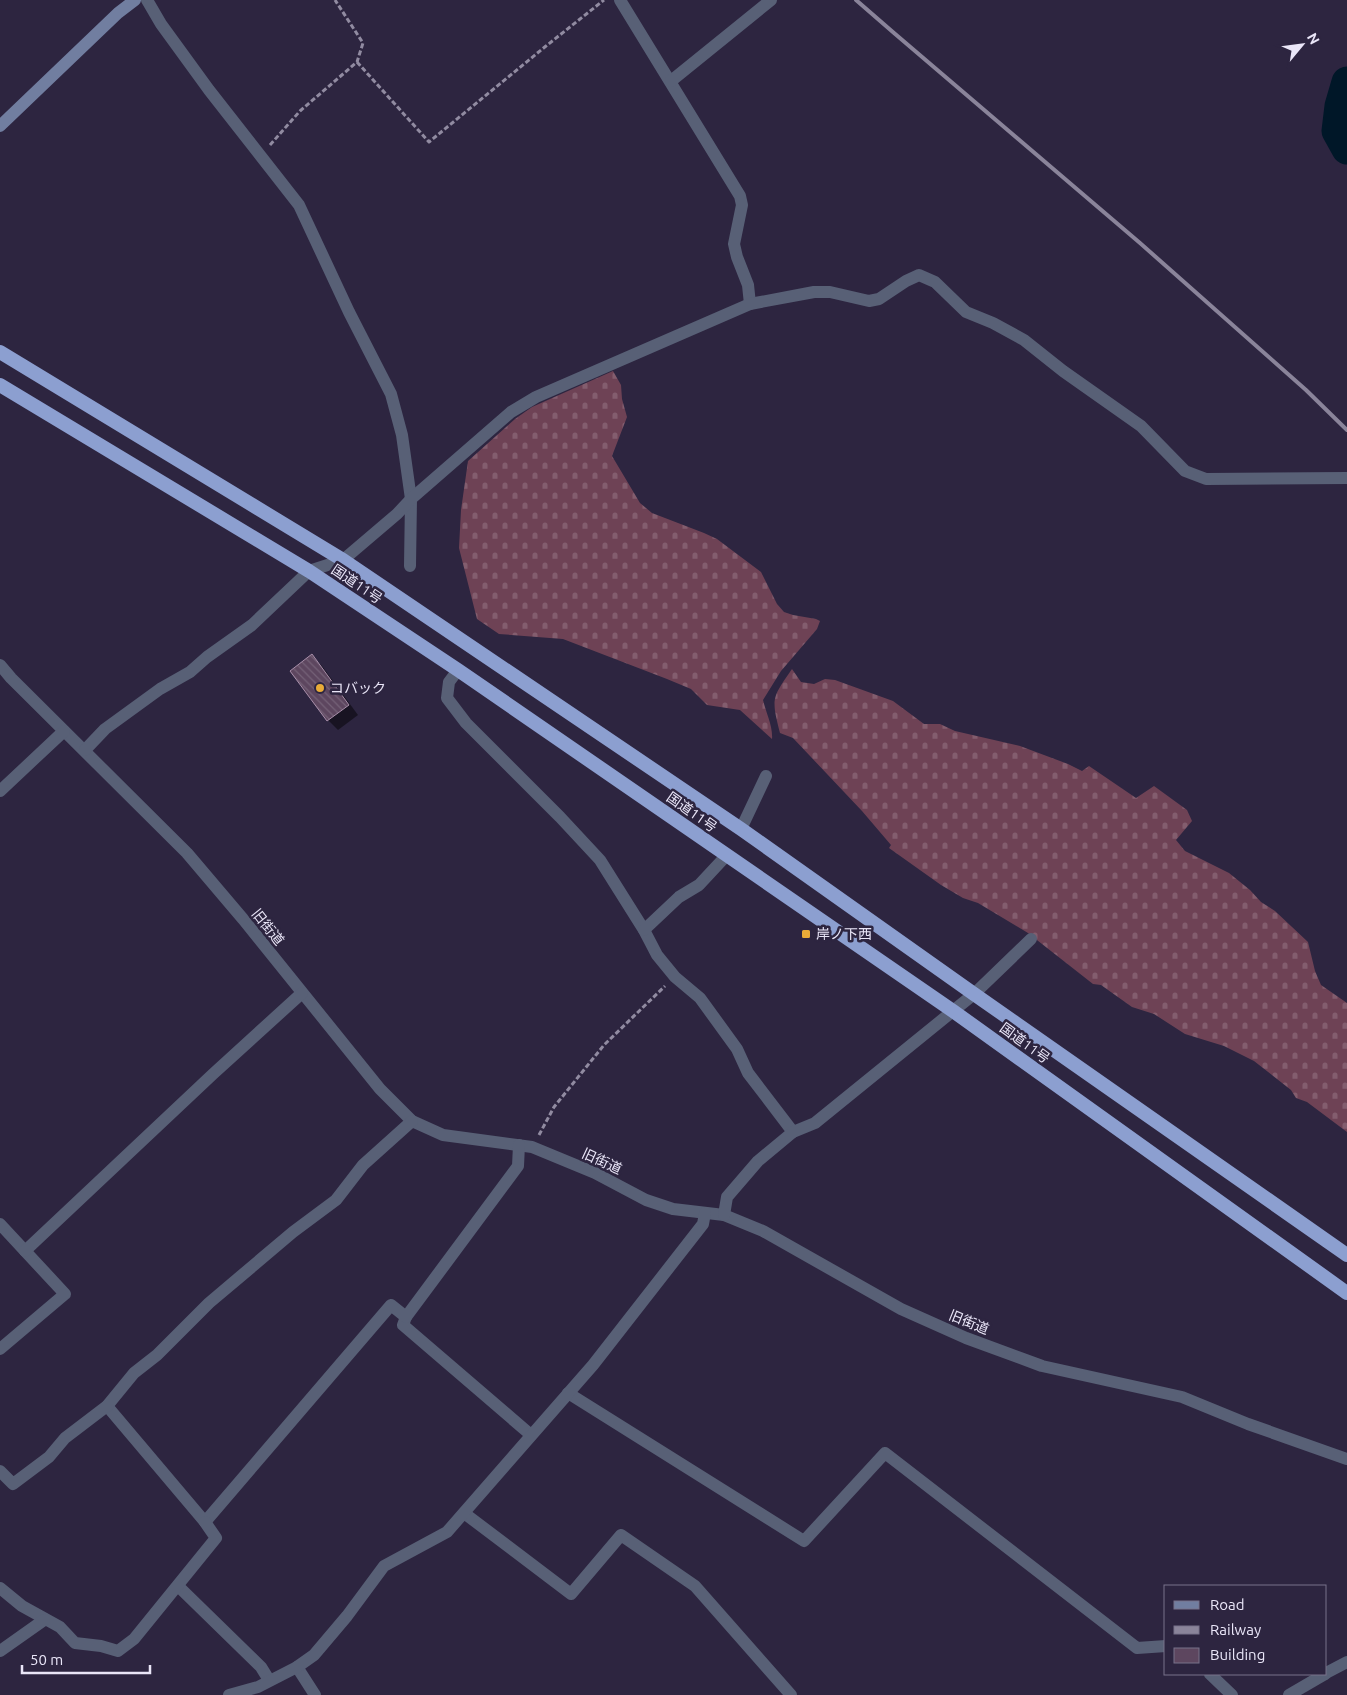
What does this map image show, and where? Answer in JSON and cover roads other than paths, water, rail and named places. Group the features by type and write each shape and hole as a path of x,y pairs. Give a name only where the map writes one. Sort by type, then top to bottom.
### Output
{"highway":[{"name":"国道11号","path":"0,352 343,560 741,829 1347,1255"},
{"name":"国道11号","path":"0,385 310,571 458,670 953,1011 1347,1293"}],"main road":[{"path":"0,126 118,13 135,0"}],"street":[{"path":"148,0 161,24 209,90 299,205 349,312 391,394 402,435 411,499 410,566"},
{"path":"620,0 740,196 742,205 734,244 736,257 748,285 750,304"},
{"path":"671,81 771,0"},
{"path":"84,750 105,729 160,689 190,672 207,657 252,625 310,571 343,560 511,412 536,397 750,304 814,292 830,292 869,301 879,299 906,281 919,275 935,282 966,312 1024,340 1063,371 1141,426 1185,471 1206,479 1347,478"},
{"name":"旧街道","path":"0,665 188,853 380,1089 412,1121 443,1135 532,1146 595,1173 646,1200 673,1209 724,1215 763,1231 901,1309 966,1338 1042,1366 1182,1396 1248,1424 1347,1459"},
{"path":"458,670 449,682 447,698 466,723 600,860 644,930 657,955 675,977 700,998 738,1049 748,1073 792,1132"},
{"path":"0,791 64,731"},
{"path":"741,829 766,776"},
{"path":"644,930 679,897 698,884 726,856"},
{"path":"724,1215 727,1197 758,1161 792,1132 815,1123 974,994 1031,939"},
{"path":"25,1251 302,993"},
{"path":"0,1471 13,1484 49,1457 65,1438 107,1406 134,1373 157,1355 209,1303 293,1232 336,1200 363,1166 412,1121"},
{"path":"518,1145 518,1166 406,1317 403,1325 531,1435"},
{"path":"230,1695 258,1687 297,1667 314,1655 347,1616 384,1566 447,1532 592,1364 703,1224 705,1214"},
{"path":"0,1224 65,1294 0,1349"},
{"path":"205,1522 391,1305 406,1317"},
{"path":"568,1393 804,1541 885,1454 1137,1648 1164,1646"},
{"path":"0,1588 22,1606 44,1620 60,1627 75,1643 101,1646 118,1651 134,1639 216,1538 205,1522 107,1406"},
{"path":"464,1512 571,1594 621,1535 695,1586 792,1695"},
{"path":"178,1586 261,1666 269,1680"},
{"path":"0,1651 44,1620"},
{"path":"1327,1673 1347,1662"},
{"path":"297,1667 315,1695"},
{"path":"1211,1675 1232,1695"},
{"path":"1288,1695 1323,1675"}],"waterway":[{"path":"1347,82 1340,106 1337,131 1347,149"}],"railway":[{"path":"856,0 1140,243 1306,390 1347,430"}],"place":[{"name":"コバック","path":"320,688"},
{"name":"岸ノ下西","path":"806,934"}]}
